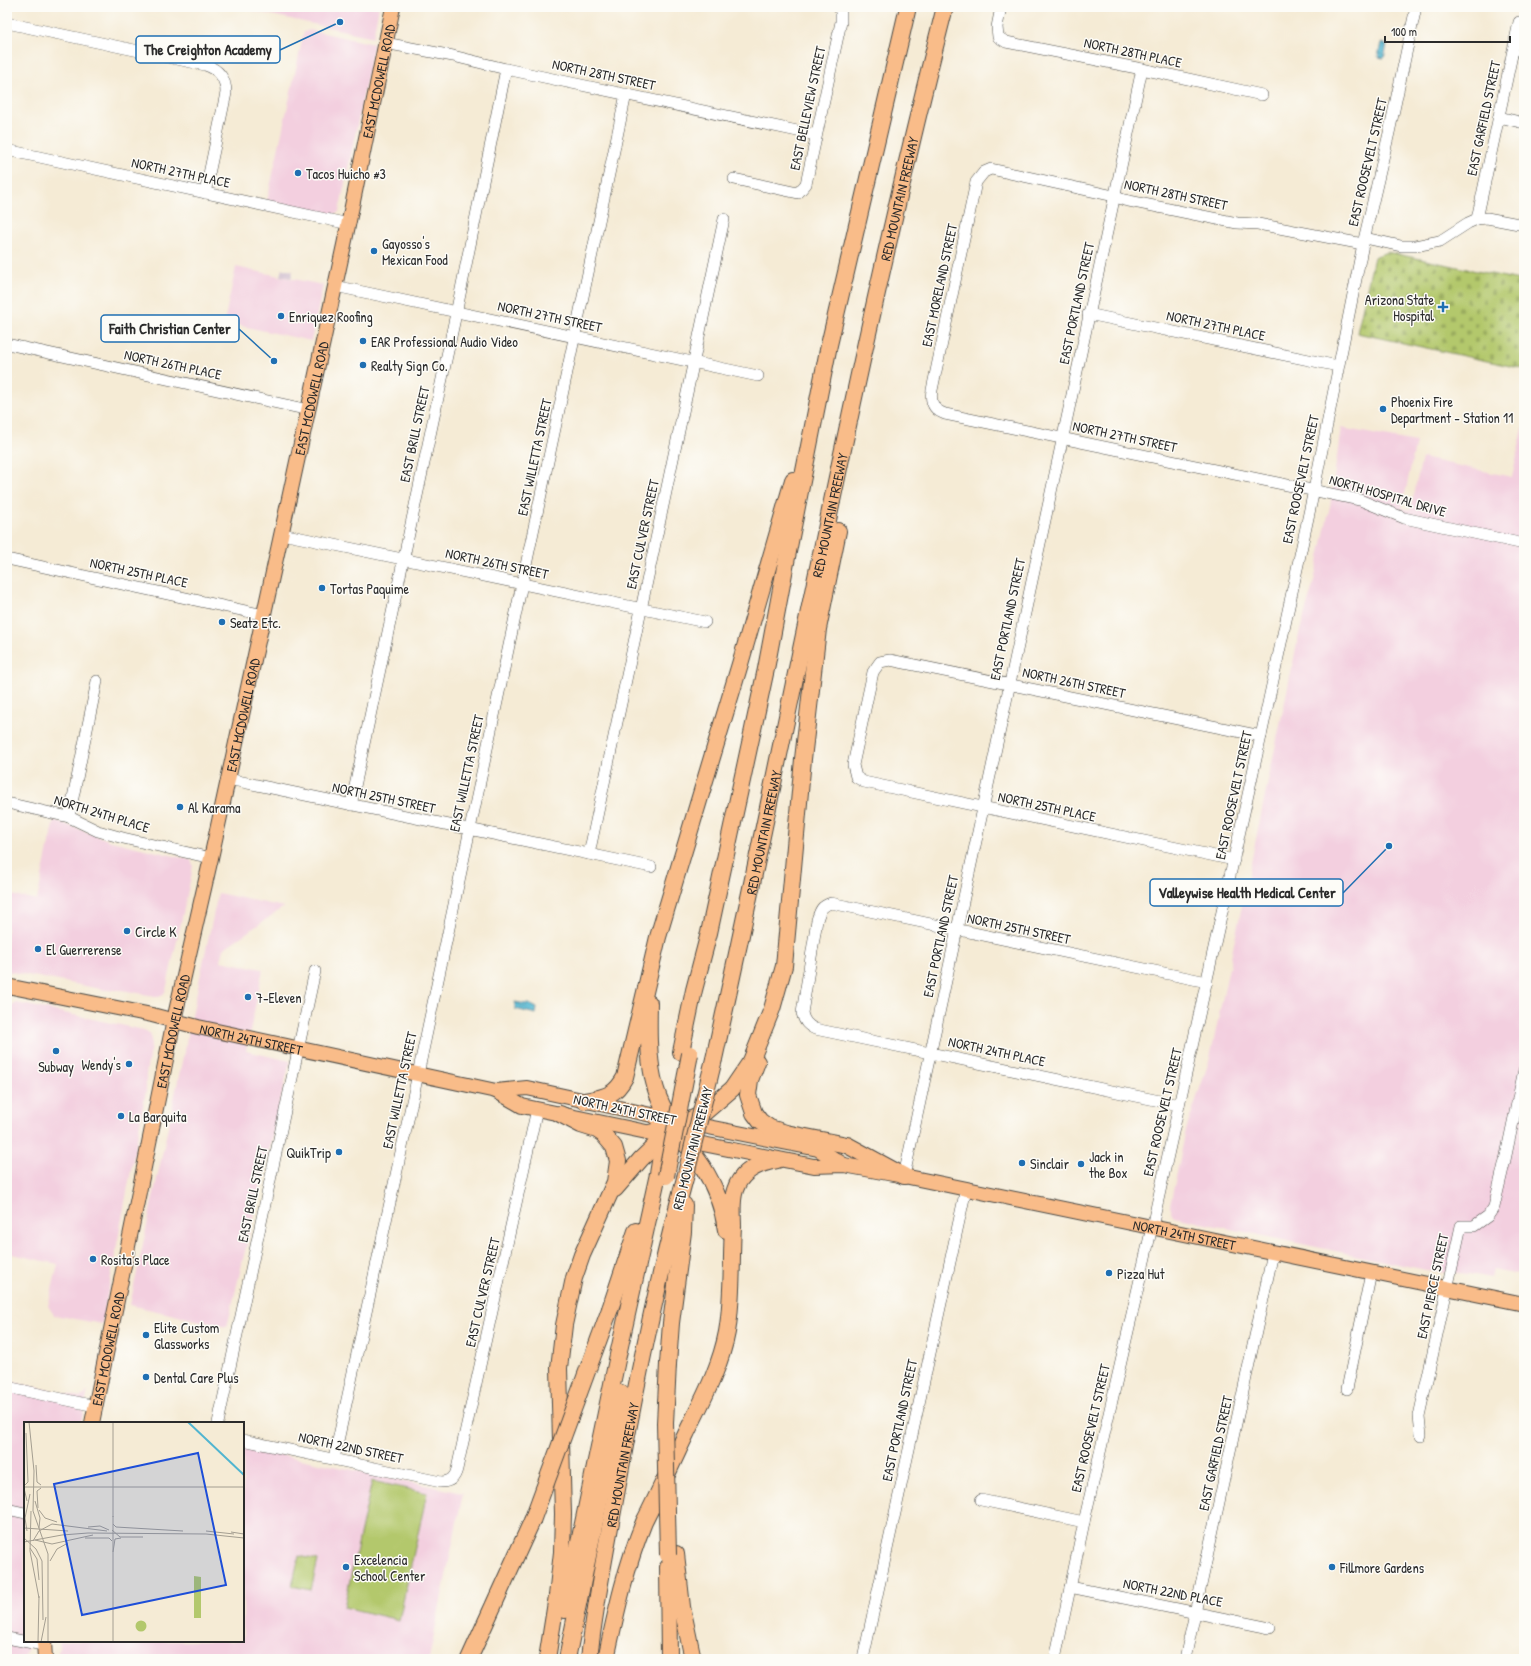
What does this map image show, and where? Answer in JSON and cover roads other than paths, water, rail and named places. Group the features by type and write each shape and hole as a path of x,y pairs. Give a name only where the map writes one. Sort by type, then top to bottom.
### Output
{"highway":[{"path":"480,1659 505,1597 610,1309 636,1228 658,1175 673,1130 686,1053 694,990 709,933 766,669 829,345 908,7"},
{"name":"RED MOUNTAIN FREEWAY","path":"589,1659 603,1563 632,1408 667,1246 714,1059 860,373 921,99 945,7"},
{"path":"585,1101 601,1098 613,1093 620,1086 625,1077 665,914 791,488 804,428 829,345"},
{"path":"860,373 863,396 848,481 818,629 802,759 785,959 749,1088 750,1105 760,1121 770,1128 786,1133 847,1145 904,1176"},
{"path":"650,973 649,1037 652,1072 662,1104 673,1130 699,1161 718,1195 725,1222 731,1269"},
{"path":"610,1194 641,1159 673,1130 704,1113 732,1089 751,1061 772,1009"},
{"path":"567,1659 658,1175 686,1053"},
{"path":"547,1659 558,1596 562,1552 559,1368 561,1348 576,1272 588,1238 610,1194 618,1170 618,1161 614,1147 608,1139 597,1130 581,1125 560,1114"},
{"path":"606,1659 619,1599 635,1545 644,1522 712,1381 721,1356 730,1311 732,1208 735,1190 739,1182 749,1170 765,1162 777,1160"},
{"name":"RED MOUNTAIN FREEWAY","path":"555,1659 615,1369 658,1175"},
{"path":"669,1659 672,1554 672,1423 668,1364 671,1323 683,1232 685,1178"},
{"path":"574,1659 594,1561 632,1408"},
{"path":"469,1659 532,1521"},
{"path":"672,1554 693,1659"}],"main road":[{"name":"EAST MCDOWELL ROAD","path":"92,1422 174,1020 309,410 349,224 393,7"},
{"name":"NORTH 24TH STREET","path":"7,986 174,1020 496,1091 528,1088 585,1101 673,1130 777,1160 814,1166 844,1165 904,1176 1524,1304"},
{"name":"NORTH 24TH STREET","path":"496,1091 522,1106 560,1114 818,1149 844,1165"},
{"path":"33,1659 44,1648"}],"street":[{"name":"NORTH 28TH PLACE","path":"1001,7 997,28 998,37 1006,42 1262,95"},
{"name":"EAST ROOSEVELT STREET","path":"1055,1659 1084,1522 1234,860 1314,490 1364,241 1416,7"},
{"name":"EAST BELLEVIEW STREET","path":"734,179 798,193 806,184 841,22 839,9"},
{"name":"EAST GARFIELD STREET","path":"1477,219 1499,117 1522,22"},
{"path":"7,23 205,65 212,67 218,72 224,79 226,94 205,193"},
{"name":"NORTH 28TH STREET","path":"385,43 446,54 506,69 816,135"},
{"name":"EAST BRILL STREET","path":"351,805 506,69"},
{"name":"EAST PORTLAND STREET","path":"904,1176 1008,684 1142,69"},
{"name":"EAST WILLETTA STREET","path":"334,1459 418,1074 626,94"},
{"path":"1499,117 1524,123"},
{"name":"NORTH 27TH PLACE","path":"7,150 349,224"},
{"name":"NORTH 28TH STREET","path":"984,172 991,169 1114,196 1124,200 1237,223 1258,224 1401,246 1415,246 1440,241 1477,219"},
{"name":"EAST MORELAND STREET","path":"933,406 931,397 932,390 976,182 984,172"},
{"path":"1477,219 1487,218 1524,225"},
{"name":"EAST CULVER STREET","path":"589,854 724,219"},
{"name":"NORTH 27TH STREET","path":"335,286 758,376"},
{"name":"NORTH 27TH PLACE","path":"1088,314 1338,366"},
{"name":"NORTH 26TH PLACE","path":"7,344 309,410"},
{"name":"NORTH 27TH STREET","path":"933,406 938,412 945,414 1314,490"},
{"name":"NORTH HOSPITAL DRIVE","path":"1314,490 1360,500 1409,519 1524,544"},
{"name":"NORTH 26TH STREET","path":"282,534 706,622"},
{"name":"NORTH 25TH PLACE","path":"7,559 264,615"},
{"name":"NORTH 26TH STREET","path":"856,778 853,765 873,672 880,662 890,660 1261,736"},
{"path":"69,817 97,681"},
{"name":"NORTH 25TH PLACE","path":"856,778 864,782 983,808 1234,860"},
{"name":"NORTH 25TH STREET","path":"228,779 651,867"},
{"name":"NORTH 24TH PLACE","path":"7,803 69,817 98,831 123,838 211,858"},
{"name":"NORTH 25TH STREET","path":"808,1026 802,1013 817,920 821,909 825,905 831,904 1207,982"},
{"name":"EAST BRILL STREET","path":"218,1422 315,971"},
{"name":"NORTH 24TH PLACE","path":"808,1026 815,1029 1179,1105"},
{"name":"EAST PIERCE STREET","path":"1421,1436 1419,1416 1461,1226 1474,1226 1488,1216 1494,1207 1524,1070"},
{"name":"EAST CULVER STREET","path":"452,1479 455,1476 457,1469 537,1109"},
{"name":"EAST PORTLAND STREET","path":"863,1659 966,1189"},
{"name":"EAST GARFIELD STREET","path":"1185,1659 1273,1253"},
{"path":"1347,1389 1371,1273"},
{"path":"7,1387 95,1406"},
{"name":"NORTH 22ND STREET","path":"244,1440 441,1482 446,1482 452,1479"},
{"path":"981,1500 1084,1522"},
{"path":"7,1509 24,1513"},
{"name":"NORTH 22ND PLACE","path":"1070,1587 1270,1628"},
{"path":"7,1638 44,1648"}],"water":[{"path":"1381,43 1387,45 1384,58 1378,57"},
{"path":"515,1002 527,1003 537,1008 536,1014 515,1009"}],"place":[{"name":"The Creighton Academy","path":"340,22"},
{"name":"Tacos Huicho #3","path":"298,173"},
{"name":"Gayosso's Mexican Food","path":"374,251"},
{"name":"Arizona State Hospital","path":"1443,307"},
{"name":"Enriquez Roofing","path":"281,316"},
{"name":"EAR Professional Audio Video","path":"363,341"},
{"name":"Faith Christian Center","path":"274,361"},
{"name":"Realty Sign Co.","path":"363,365"},
{"name":"Phoenix Fire Department - Station 11","path":"1383,409"},
{"name":"Tortas Paquime","path":"322,588"},
{"name":"Seatz Etc.","path":"222,622"},
{"name":"Al Karama","path":"180,807"},
{"name":"Valleywise Health Medical Center","path":"1389,846"},
{"name":"Circle K","path":"127,931"},
{"name":"El Guerrerense","path":"38,949"},
{"name":"7-Eleven","path":"248,997"},
{"name":"Subway","path":"56,1051"},
{"name":"Wendy's","path":"129,1064"},
{"name":"La Barquita","path":"121,1116"},
{"name":"QuikTrip","path":"339,1152"},
{"name":"Sinclair","path":"1022,1163"},
{"name":"Jack in the Box","path":"1081,1164"},
{"name":"Rosita's Place","path":"93,1259"},
{"name":"Pizza Hut","path":"1109,1273"},
{"name":"Elite Custom Glassworks","path":"146,1335"},
{"name":"Dental Care Plus","path":"146,1377"},
{"name":"Excelencia School Center","path":"346,1567"},
{"name":"Fillmore Gardens","path":"1332,1567"}]}
